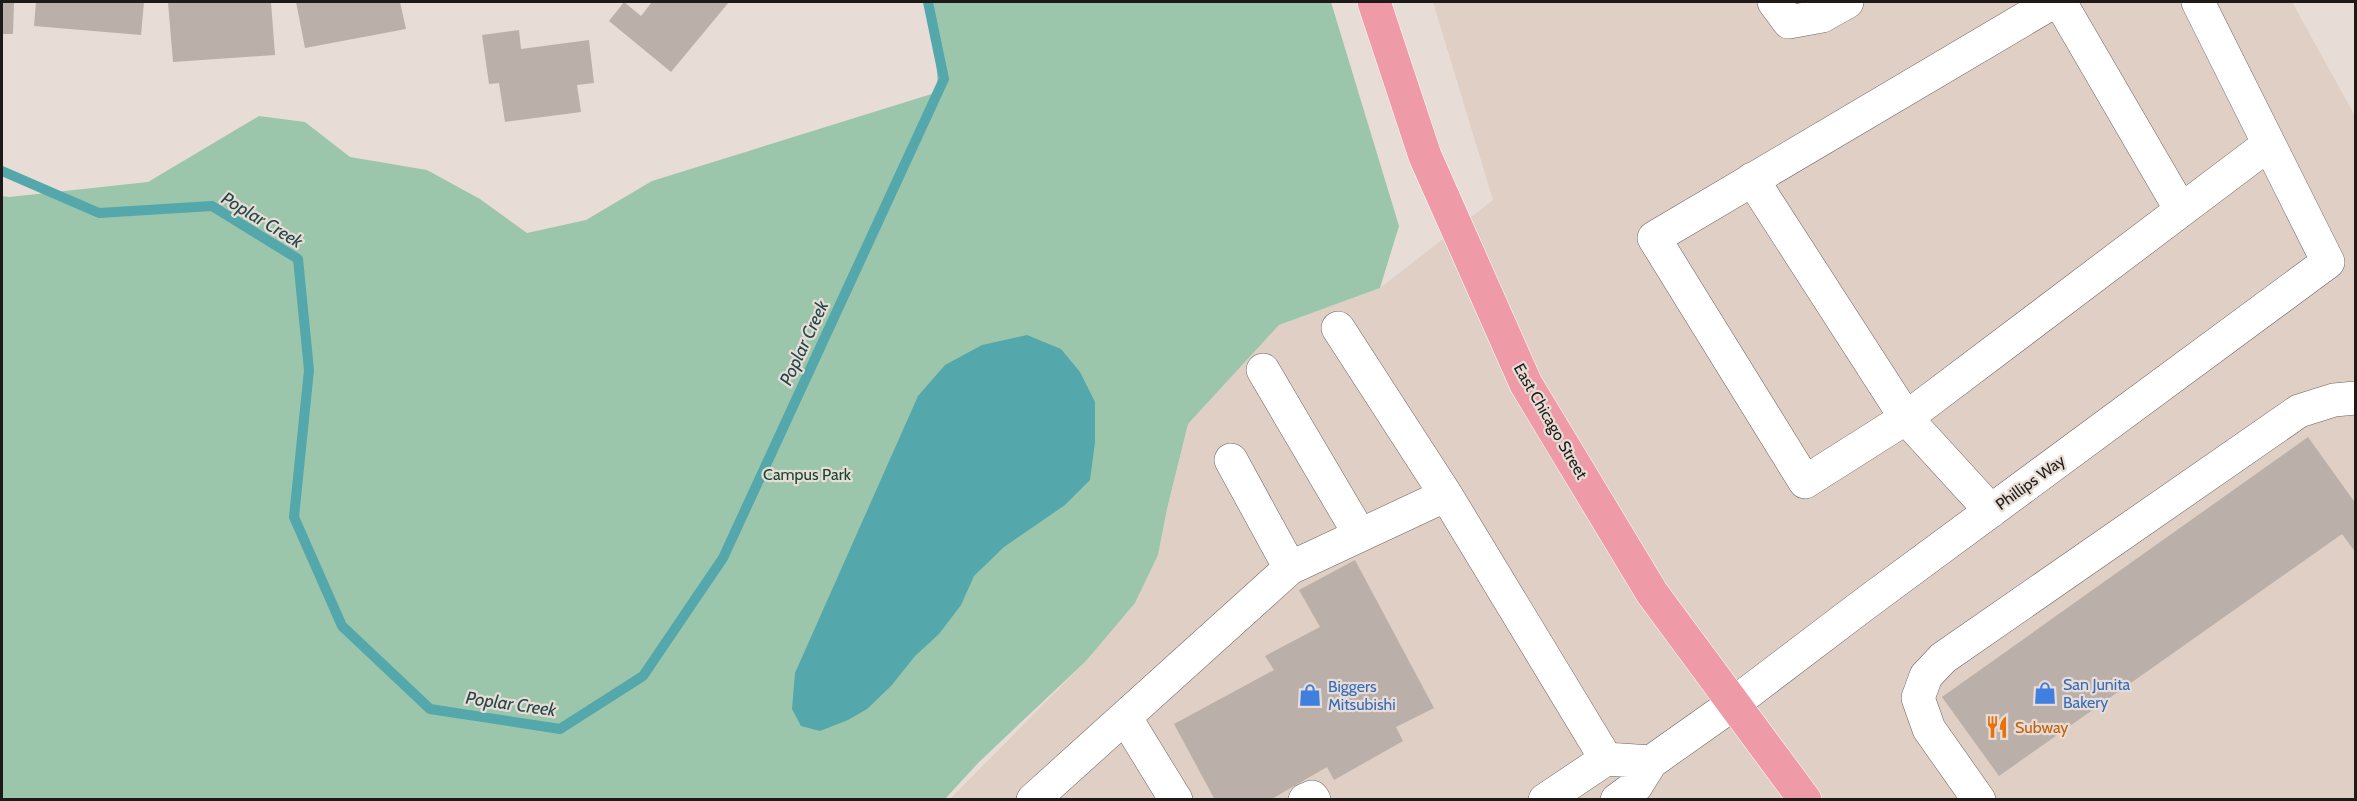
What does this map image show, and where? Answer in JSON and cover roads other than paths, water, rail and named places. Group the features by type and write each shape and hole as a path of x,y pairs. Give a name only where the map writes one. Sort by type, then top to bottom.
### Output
{"main road":[{"name":"East Chicago Street","path":"1374,2 1425,156 1526,384 1652,592 1805,800"}],"lane":[{"path":"1774,2 1789,22 1822,16 1847,2"},
{"path":"2053,2 1654,238 1805,482 1906,417 2269,144 2198,2"},
{"path":"2060,2 2181,210"},
{"name":"Phillips Way","path":"1637,787 1733,704 2328,262 2269,144"},
{"path":"1752,180 1906,417 1991,511"},
{"path":"1338,328 1446,495 1606,759 1637,787"},
{"path":"1263,370 1360,535"},
{"path":"1979,800 1929,729 1918,698 1926,676 1943,658 2299,411 2334,400 2355,399"},
{"path":"1231,460 1290,568"},
{"path":"1034,800 1290,568 1446,495"},
{"path":"1125,717 1176,800"},
{"path":"1545,800 1606,759"},
{"path":"1305,800 1312,797 1314,800"}],"water":[{"path":"1027,335 1061,349 1080,372 1095,402 1095,442 1090,480 1065,505 1004,547 974,576 961,605 939,634 915,656 891,686 867,709 848,720 820,731 801,726 792,709 795,673 918,396 945,365 982,345"}],"waterway":[{"name":"Poplar Creek","path":"2,171 99,213 212,206 298,259 309,370 294,517 342,626 430,709 560,729 643,676 723,558 944,79 928,2"}],"place":[{"name":"San Junita Bakery","path":"2045,693"},
{"name":"Biggers Mitsubishi","path":"1310,695"},
{"name":"Subway","path":"1997,727"}],"park label":[{"name":"Campus Park","path":"807,474"}]}
